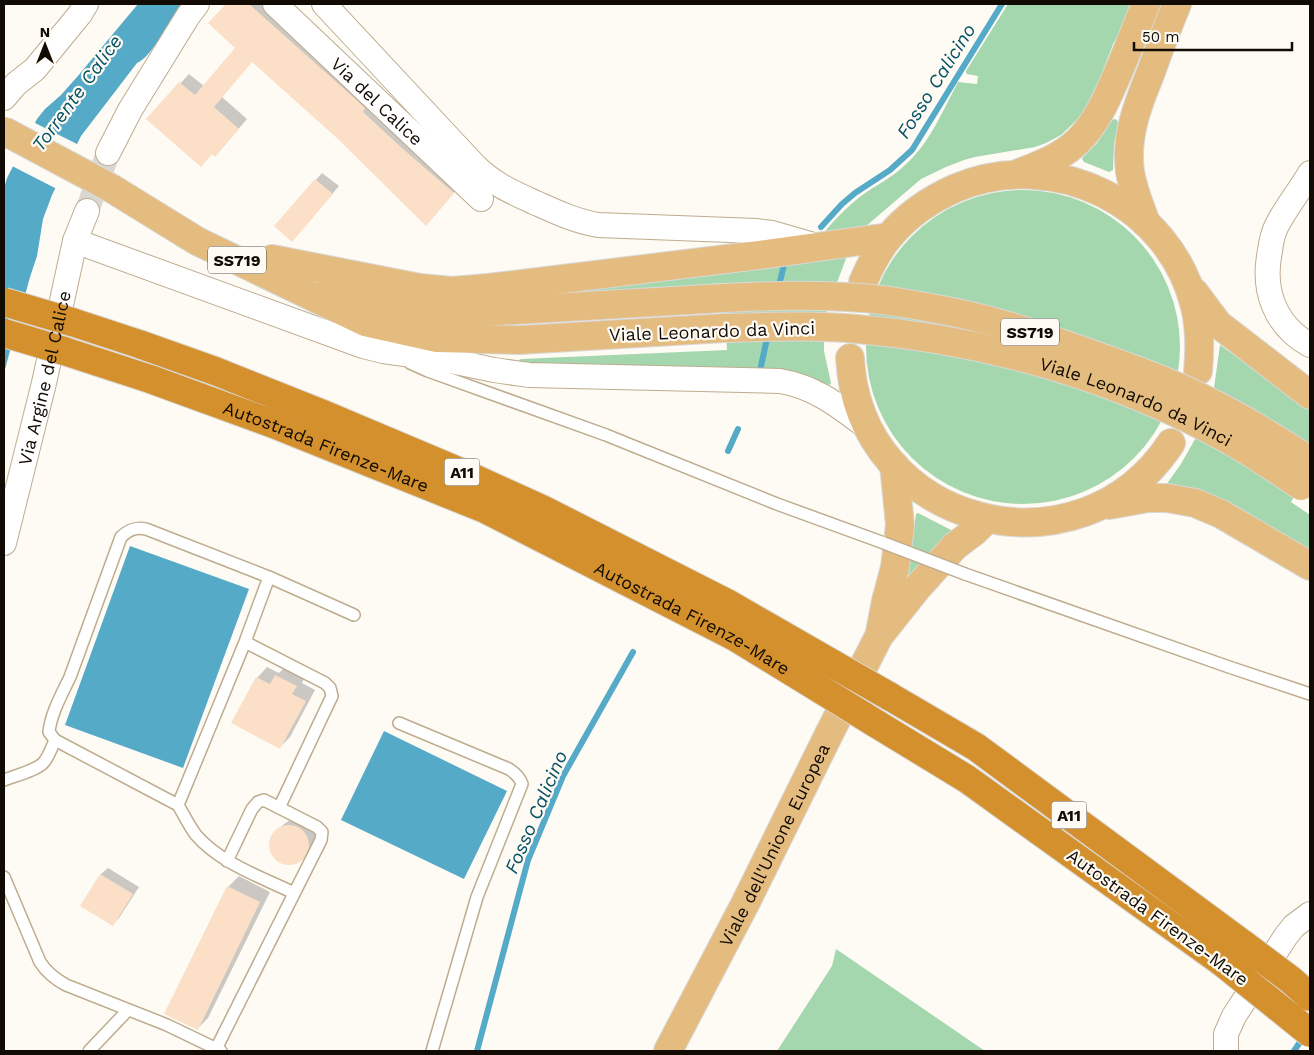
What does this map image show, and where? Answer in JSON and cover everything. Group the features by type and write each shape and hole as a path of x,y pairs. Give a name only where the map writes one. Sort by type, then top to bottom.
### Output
{"highway":[{"name":"Autostrada Firenze-Mare","path":"4,302 72,322 215,371 323,414 467,474 544,510 726,602 976,747 1243,944 1310,997"},
{"name":"Autostrada Firenze-Mare","path":"4,333 150,379 276,424 485,509 735,637 967,779 1223,963 1310,1033"}],"main road":[{"path":"1016,174 1043,164 1060,154 1076,143 1085,132 1107,97 1146,4"},
{"path":"1146,223 1135,193 1130,171 1129,147 1138,104 1177,4"},
{"name":"Viale Leonardo da Vinci","path":"4,131 113,188 197,241 365,322 437,338 486,340 519,340 725,328 815,327 899,333 946,340 1012,354 1107,384 1169,410 1231,441 1306,489"},
{"path":"862,282 889,237 906,219 925,204 946,192 968,183 1016,174 1040,174 1071,180 1100,191 1128,207 1163,241 1187,284 1195,307 1199,331 1200,355 1198,371"},
{"name":"Viale Leonardo da Vinci","path":"113,188 189,219 353,296 397,309 446,314 781,295 889,301 939,309 1006,325 1150,375 1244,420 1310,461"},
{"path":"272,259 420,288 452,291 889,237"},
{"path":"1187,284 1218,324 1310,395"},
{"path":"365,322 441,359"},
{"path":"850,358 857,401 868,428 894,465 914,484 936,500 961,511 987,519 1015,523 1044,522 1071,517 1098,507 1138,481 1156,464 1171,443"},
{"name":"Viale dell'Unione Europea","path":"880,636 886,601 895,567 900,525 894,465"},
{"path":"1098,507 1148,498 1167,498 1195,503 1221,514 1310,566"},
{"name":"Viale dell'Unione Europea","path":"668,1051 746,902 880,636 918,587 955,546 987,519"}],"street":[{"path":"8,85 35,69 86,4"},
{"path":"108,153 130,110 197,4"},
{"name":"Via del Calice","path":"275,4 481,199"},
{"path":"324,4 476,167 487,178 500,186 570,218 591,224 756,230 819,247"},
{"path":"1310,173 1276,226 1268,261 1268,287 1274,309 1285,325 1310,345"},
{"name":"Via Argine del Calice","path":"4,543 44,383 76,241 87,211"},
{"path":"76,241 383,351 441,359 529,375 780,381 794,383 834,402 868,428"},
{"path":"1226,1051 1226,1034 1241,1003 1286,936 1294,926 1310,914"}],"lane":[{"path":"383,351 428,371 606,435 776,504 965,574 1310,694"},
{"path":"294,893 227,861 196,834 178,805 55,740 49,732 50,724 70,677 121,537 131,529 146,529 269,577 354,615"},
{"path":"178,805 245,642 269,577"},
{"path":"245,642 325,683 330,688 332,696 279,808"},
{"path":"399,723 508,769 521,779 522,784 478,897 432,1051"},
{"path":"4,780 43,764 55,740"},
{"path":"4,877 44,969 52,977 66,985 167,1025 218,1050 320,840 322,832 317,826 264,800 258,802 252,809 227,861"},
{"path":"88,1051 128,1010"}],"green space":[{"path":"1008,4 1131,4 1100,79 1081,116 1061,135 1046,143 1035,147 964,160 921,179 865,227 823,234 836,218 856,200 900,170 922,147 958,82 977,84 978,76 967,74 966,71"},
{"path":"1115,119 1118,123 1114,145 1113,170 1109,172 1084,162 1082,159 1097,143 1112,120"},
{"path":"1023,190 1054,193 1083,202 1110,217 1134,236 1153,260 1168,287 1177,316 1180,347 1177,378 1168,407 1153,434 1134,458 1110,477 1083,492 1054,501 1023,504 992,501 963,492 936,477 912,458 893,434 878,407 869,378 866,347 869,316 878,287 893,260 912,236 936,217 963,202 992,193"},
{"path":"847,256 826,313 824,351 830,385 796,373 554,366 519,362 521,359 727,350 723,283 582,294 523,295"},
{"path":"1220,345 1310,409 1310,470 1291,502 1310,515 1310,553 1166,485 1181,464 1199,432 1213,395"},
{"path":"918,513 953,531 908,575 916,514"},
{"path":"836,949 985,1051 777,1051 832,966"}],"water":[{"name":"Torrente Calice","path":"138,4 181,4 155,46 137,63 81,136 52,195 43,219 37,256 4,373 4,188 7,178 37,119 77,77"},
{"path":"130,546 249,589 183,768 65,725"},
{"path":"384,731 507,791 464,879 341,820"}],"pier":[{"path":"33,122 79,145 57,189 10,165"}],"building":[{"path":"226,4 249,4 365,108 363,112 403,149 454,193 426,226 338,139 252,62 214,107 239,129 215,157 212,154 201,167 146,119 179,82 195,95 235,48 208,23"},
{"path":"315,179 333,194 292,242 274,226"},
{"path":"275,675 297,686 292,694 306,701 280,749 231,723 256,677 270,684"},
{"path":"293,825 300,828 306,834 309,845 308,853 300,862 293,865 285,865 278,862 270,853 269,841 272,834 281,826"},
{"path":"100,874 133,894 113,926 80,906"},
{"path":"227,886 260,902 198,1030 164,1014"}],"waterway":[{"name":"Fosso Calicino","path":"821,227 842,204 890,170 912,150 1002,4"},
{"name":"Fosso Calicino","path":"778,290 784,265"},
{"name":"Fosso Calicino","path":"761,366 768,334"},
{"name":"Fosso Calicino","path":"728,451 738,429"},
{"name":"Fosso Calicino","path":"477,1051 528,860 563,776 633,652"},
{"path":"1294,1051 1304,1036"}],"tunnel":[{"path":"87,211 108,153"}]}
